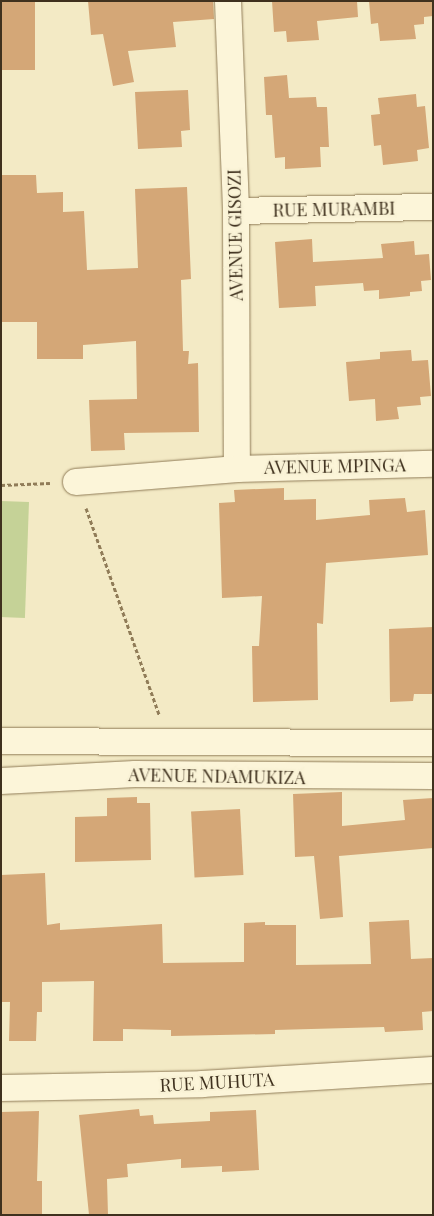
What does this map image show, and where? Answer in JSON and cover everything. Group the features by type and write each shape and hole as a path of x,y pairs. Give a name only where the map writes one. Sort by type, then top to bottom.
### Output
{"street":[{"name":"AVENUE GISOZI","path":"228,1 236,212 237,469"},
{"name":"RUE MURAMBI","path":"236,212 433,207"},
{"name":"AVENUE MPINGA","path":"76,482 237,469 433,464"},
{"name":"AVENUE NDAMUKIZA","path":"1,741 433,743"},
{"name":"AVENUE NDAMUKIZA","path":"1,781 135,774 433,776"},
{"name":"RUE MUHUTA","path":"1,1088 202,1084 433,1070"}],"path":[{"path":"1,485 76,482 170,743"}],"green space":[{"path":"1,501 29,502 25,618 1,617"}],"building":[{"path":"1,1 35,1 35,70 1,70"},
{"path":"88,1 213,1 214,19 173,22 176,47 128,51 134,82 113,86 103,34 91,35"},
{"path":"272,1 357,1 358,17 317,21 319,40 287,42 286,31 274,32"},
{"path":"369,1 433,1 433,16 424,17 424,24 414,25 416,39 380,41 378,23 371,24"},
{"path":"287,75 289,98 316,97 317,107 327,107 329,147 320,147 321,167 285,169 285,157 275,158 272,115 266,115 264,77"},
{"path":"188,90 190,130 181,131 182,147 138,149 135,92"},
{"path":"416,94 417,107 425,106 429,148 417,150 418,161 383,165 381,145 374,146 371,115 380,114 378,98"},
{"path":"1,175 36,175 37,193 63,192 63,212 84,211 87,270 138,268 135,189 187,187 191,279 181,280 183,351 189,351 188,364 198,363 199,432 124,433 125,450 91,451 89,400 137,399 136,341 83,345 83,359 37,359 37,322 1,322"},
{"path":"312,239 313,262 383,258 381,244 414,241 415,255 429,254 431,280 421,281 422,291 410,292 410,296 379,299 379,290 364,291 363,283 315,286 316,306 279,308 275,242"},
{"path":"411,350 412,361 428,360 431,396 420,397 421,405 397,407 399,419 376,421 375,399 349,401 346,362 380,359 380,352"},
{"path":"284,488 284,500 316,499 316,520 370,515 369,500 405,498 407,512 425,510 428,555 326,563 323,624 317,623 318,700 253,702 252,646 259,646 262,596 222,598 219,503 235,502 234,490"},
{"path":"433,627 433,694 414,694 413,701 390,702 389,629"},
{"path":"342,792 342,826 405,820 403,800 433,798 433,848 339,856 343,917 320,919 314,856 295,857 293,794"},
{"path":"137,797 137,803 150,803 151,860 75,862 75,817 107,816 107,798"},
{"path":"240,809 243,875 195,877 191,812"},
{"path":"45,873 47,925 60,923 60,930 162,924 163,963 244,962 244,923 265,922 265,925 296,925 296,965 371,964 369,922 409,920 411,959 433,958 433,1011 422,1012 423,1030 385,1032 384,1027 275,1030 275,1034 171,1036 171,1030 123,1029 123,1041 93,1041 94,981 42,982 42,1012 37,1012 36,1041 9,1041 10,1002 1,1002 1,875"},
{"path":"139,1109 140,1116 153,1115 154,1124 210,1121 210,1112 256,1110 259,1170 222,1172 222,1166 181,1168 181,1159 127,1164 128,1177 107,1179 108,1215 89,1215 79,1115"},
{"path":"39,1111 37,1181 42,1181 42,1215 1,1215 1,1112"}]}
